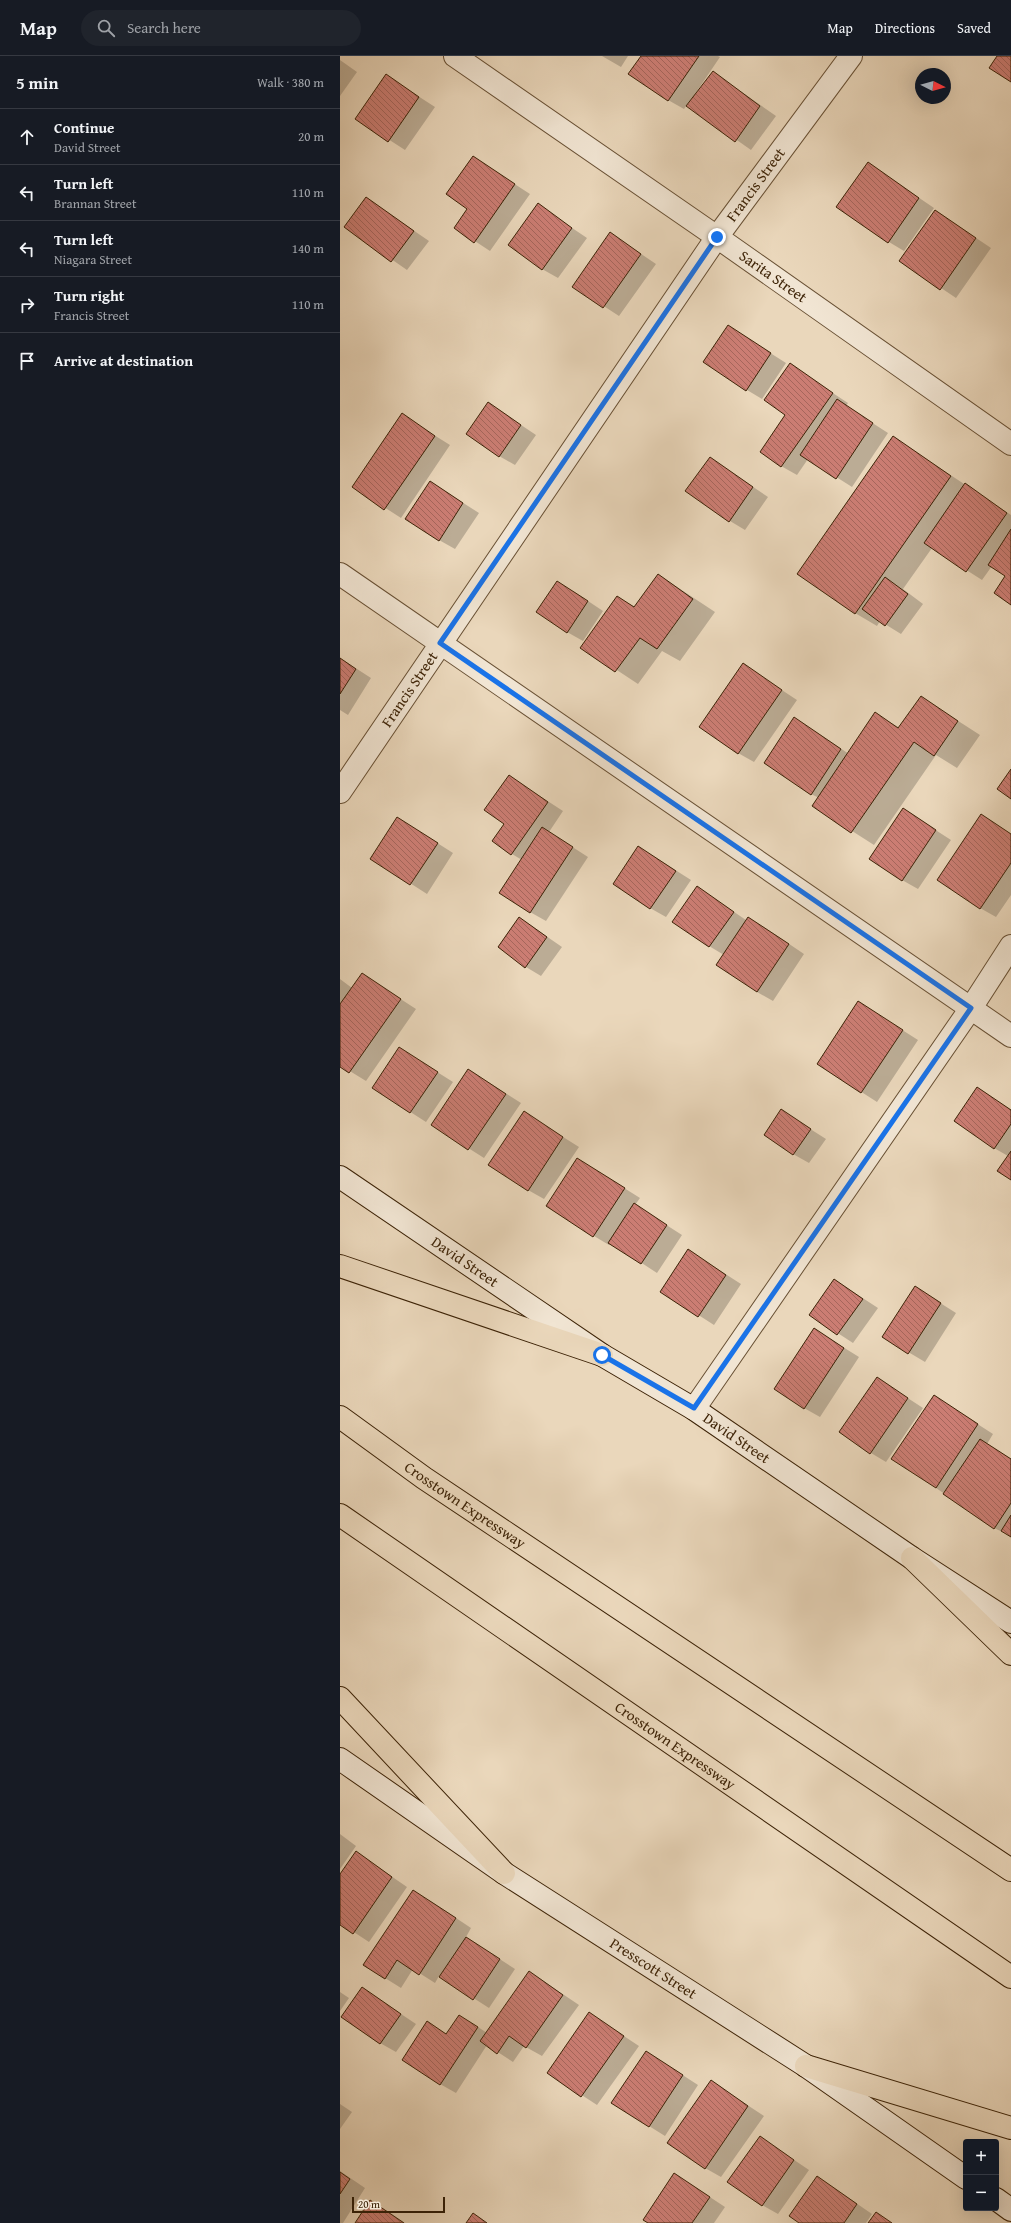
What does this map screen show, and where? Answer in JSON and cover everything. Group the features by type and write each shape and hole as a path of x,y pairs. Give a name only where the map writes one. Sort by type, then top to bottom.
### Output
{"highway":[{"path":"340,1266 602,1355"},
{"name":"Crosstown Expressway","path":"340,1417 424,1478 1011,1870"},
{"name":"Crosstown Expressway","path":"340,1515 1011,1978"},
{"path":"912,1558 1011,1654"},
{"path":"340,1698 504,1873"},
{"path":"806,2066 1011,2128"}],"street":[{"name":"Sarita Street","path":"455,56 717,237 1011,444"},
{"name":"Francis Street","path":"340,792 717,237 850,56"},
{"path":"340,574 1011,1036"},
{"path":"694,1408 971,1008 1011,946"},
{"name":"David Street","path":"340,1178 602,1355 694,1408 912,1558 1011,1622"},
{"name":"Presscott Street","path":"340,1759 504,1873 806,2066 963,2176"},
{"path":"999,2201 1011,2210"}],"building":[{"path":"641,56 699,56 668,101 628,74"},
{"path":"997,56 1011,56 1011,82 989,68"},
{"path":"713,71 760,106 735,142 686,106"},
{"path":"386,74 419,97 388,142 355,119"},
{"path":"473,156 515,184 474,243 454,228 467,209 446,194"},
{"path":"868,162 919,198 888,243 836,207"},
{"path":"366,197 414,231 391,262 344,227"},
{"path":"538,203 572,228 542,270 508,245"},
{"path":"935,210 976,238 940,290 899,261"},
{"path":"610,232 641,254 603,308 572,287"},
{"path":"728,325 771,353 746,391 703,362"},
{"path":"790,363 833,393 781,467 760,452 785,415 764,400"},
{"path":"837,399 873,423 836,479 800,455"},
{"path":"488,402 521,425 499,457 466,434"},
{"path":"402,413 435,436 384,510 352,487"},
{"path":"893,436 951,476 855,614 797,574"},
{"path":"710,457 753,487 729,522 685,491"},
{"path":"430,481 463,503 439,541 405,519"},
{"path":"965,483 1007,513 966,572 924,543"},
{"path":"1011,529 1011,605 994,593 1005,576 988,565"},
{"path":"658,574 693,599 657,649 640,638 615,672 580,648 617,596 634,607"},
{"path":"885,577 908,594 885,626 862,609"},
{"path":"557,581 588,601 567,633 536,612"},
{"path":"340,658 356,669 340,694"},
{"path":"743,663 782,690 738,754 699,727"},
{"path":"921,696 958,721 934,756 914,742 851,833 812,806 875,712 898,728"},
{"path":"794,717 841,749 811,795 764,763"},
{"path":"1011,769 1011,799 997,789"},
{"path":"509,775 548,802 511,855 492,841 504,824 484,810"},
{"path":"903,808 936,830 902,881 869,859"},
{"path":"981,814 1011,834 1011,863 980,909 937,880"},
{"path":"397,817 438,843 410,885 370,859"},
{"path":"542,827 573,847 530,913 499,893"},
{"path":"638,846 676,871 650,909 613,884"},
{"path":"697,886 734,912 709,947 672,922"},
{"path":"519,917 547,937 525,968 498,947"},
{"path":"748,917 789,944 757,992 716,965"},
{"path":"362,973 401,999 349,1073 340,1067 340,1004"},
{"path":"858,1001 903,1030 861,1093 817,1064"},
{"path":"399,1047 438,1072 410,1113 372,1088"},
{"path":"468,1069 506,1094 468,1150 431,1125"},
{"path":"977,1087 1011,1110 1011,1124 994,1149 954,1121"},
{"path":"781,1109 811,1129 793,1155 764,1135"},
{"path":"524,1111 563,1137 528,1191 488,1165"},
{"path":"1011,1151 1011,1180 997,1171"},
{"path":"577,1158 625,1188 593,1237 546,1206"},
{"path":"634,1203 667,1225 641,1264 608,1243"},
{"path":"688,1249 726,1275 698,1317 660,1292"},
{"path":"834,1279 863,1299 837,1335 809,1315"},
{"path":"915,1286 941,1303 908,1354 882,1337"},
{"path":"814,1328 844,1348 804,1409 774,1389"},
{"path":"877,1377 908,1398 870,1454 839,1432"},
{"path":"934,1395 978,1424 936,1488 891,1459"},
{"path":"980,1439 1011,1459 1011,1503 994,1529 943,1494"},
{"path":"1011,1515 1011,1537 1001,1531"},
{"path":"356,1851 392,1877 353,1934 340,1925 340,1874"},
{"path":"413,1890 456,1918 419,1975 397,1960 385,1979 363,1965"},
{"path":"466,1937 500,1959 473,2000 439,1977"},
{"path":"529,1971 563,1995 526,2048 509,2036 497,2054 480,2041"},
{"path":"362,1987 401,2014 380,2044 341,2017"},
{"path":"589,2012 624,2036 581,2097 547,2073"},
{"path":"459,2015 478,2027 440,2085 402,2060 427,2021 446,2034"},
{"path":"646,2051 683,2075 649,2127 611,2103"},
{"path":"711,2080 748,2106 705,2169 667,2143"},
{"path":"760,2136 794,2160 762,2206 727,2182"},
{"path":"340,2172 350,2179 340,2194"},
{"path":"674,2173 710,2197 692,2223 648,2223 643,2220"},
{"path":"817,2176 857,2204 844,2223 799,2223 789,2216"},
{"path":"370,2200 404,2223 355,2223"},
{"path":"876,2212 892,2223 868,2223"},
{"path":"473,2213 487,2223 466,2223"}],"route":[{"path":"602,1355 694,1408 971,1008 440,643 717,237"}]}
